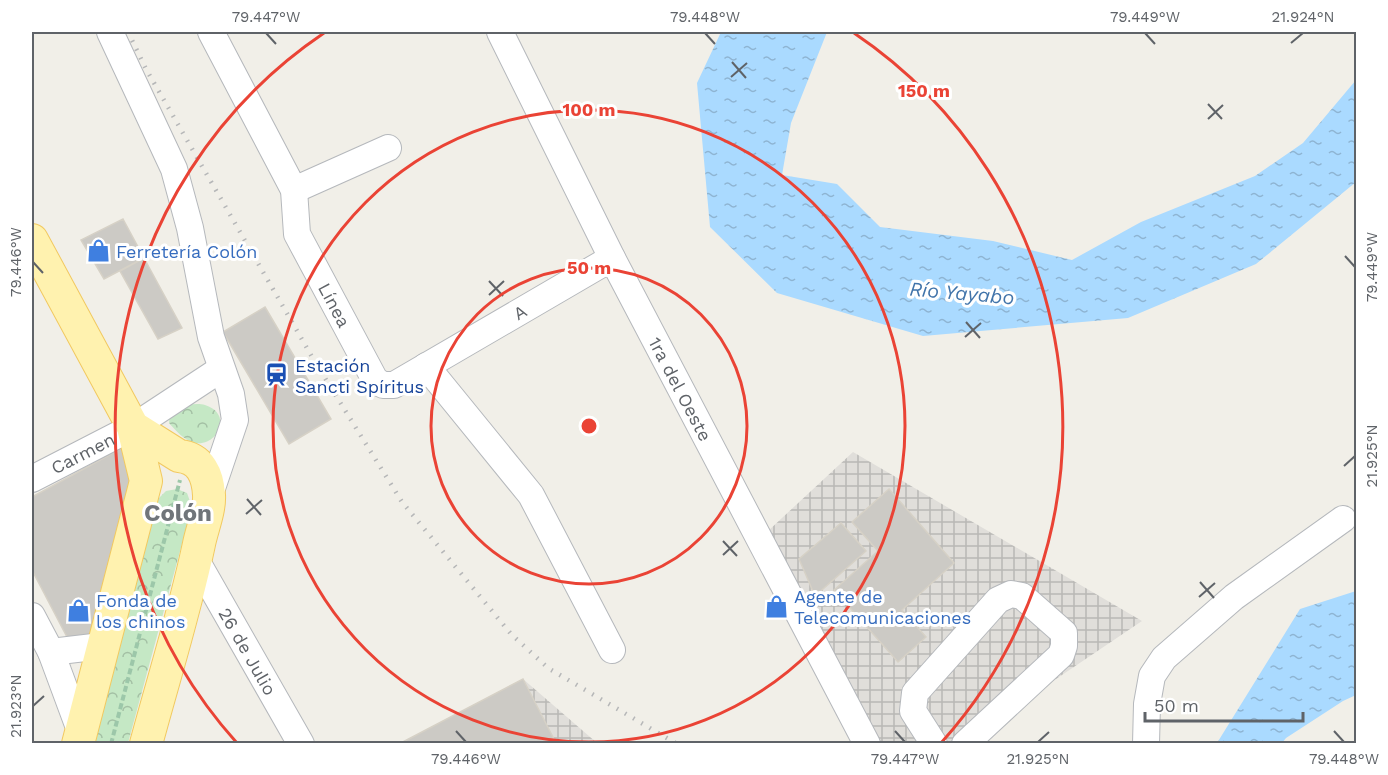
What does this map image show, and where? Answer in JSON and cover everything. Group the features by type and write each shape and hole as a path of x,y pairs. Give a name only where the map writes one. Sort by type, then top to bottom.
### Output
{"main road":[{"path":"32,245 133,427 146,481 80,738"},
{"path":"133,427 196,462 205,472 209,497 196,560 146,744"},
{"path":"146,481 164,464 183,456"}],"street":[{"path":"110,32 174,169 192,239 211,337 231,394 235,420 209,497"},
{"name":"Línea","path":"211,32 294,190 297,234 375,380 383,385 394,385 426,366"},
{"name":"1ra del Oeste","path":"500,32 612,258 867,744"},
{"path":"294,190 388,148"},
{"name":"A","path":"426,366 612,258"},
{"path":"426,366 531,495 612,650"},
{"name":"Carmen","path":"32,479 133,427 221,369"},
{"path":"1146,744 1147,704 1152,676 1164,658 1234,597 1343,519"},
{"name":"26 de Julio","path":"196,560 301,744"},
{"path":"933,744 913,711 915,693 998,600 1011,594 1022,596 1064,633 1061,655 965,744"},
{"path":"32,616 51,652 80,738"},
{"path":"51,652 102,646"}],"path":[{"path":"111,744 177,489 183,456"}],"shaded area":[{"path":"853,452 1142,621 961,743 874,743 768,531"},
{"path":"523,679 597,743 399,744"}],"green space":[{"path":"202,404 214,409 219,415 219,429 210,440 195,443 187,440 169,423 170,413 181,405"},
{"path":"177,489 187,493 192,507 128,743 92,744 158,499 166,491"}],"water":[{"name":"Río Yayabo","path":"721,32 827,32 791,123 782,175 837,184 880,227 993,241 1072,260 1141,222 1255,176 1303,143 1356,80 1356,182 1256,264 1128,318 923,336 777,293 710,227 697,83"},
{"path":"1356,591 1356,695 1343,701 1286,738 1282,743 1217,743 1300,609"}],"building":[{"path":"123,219 144,258 104,279 81,240"},
{"path":"144,258 182,328 158,339 120,271"},
{"name":"Estación Sancti Spíritus","path":"265,307 331,419 289,444 223,332"},
{"path":"122,448 134,479 92,634 68,639 32,570 32,497"},
{"path":"889,489 954,563 902,610 926,637 898,662 834,590 878,551 852,522"},
{"path":"841,523 866,551 815,596 799,559"},
{"path":"523,679 555,744 399,744"}],"railway":[{"path":"128,32 146,69 315,362 402,502 511,634 548,668 677,744"}],"place":[{"name":"Ferretería Colón","path":"98,251"},
{"name":"Estación Sancti Spíritus","path":"277,375"},
{"name":"Agente de Telecomunicaciones","path":"776,606"},
{"name":"Fonda de los chinos","path":"78,610"}],"district":[{"name":"Colón","path":"178,513"}]}
